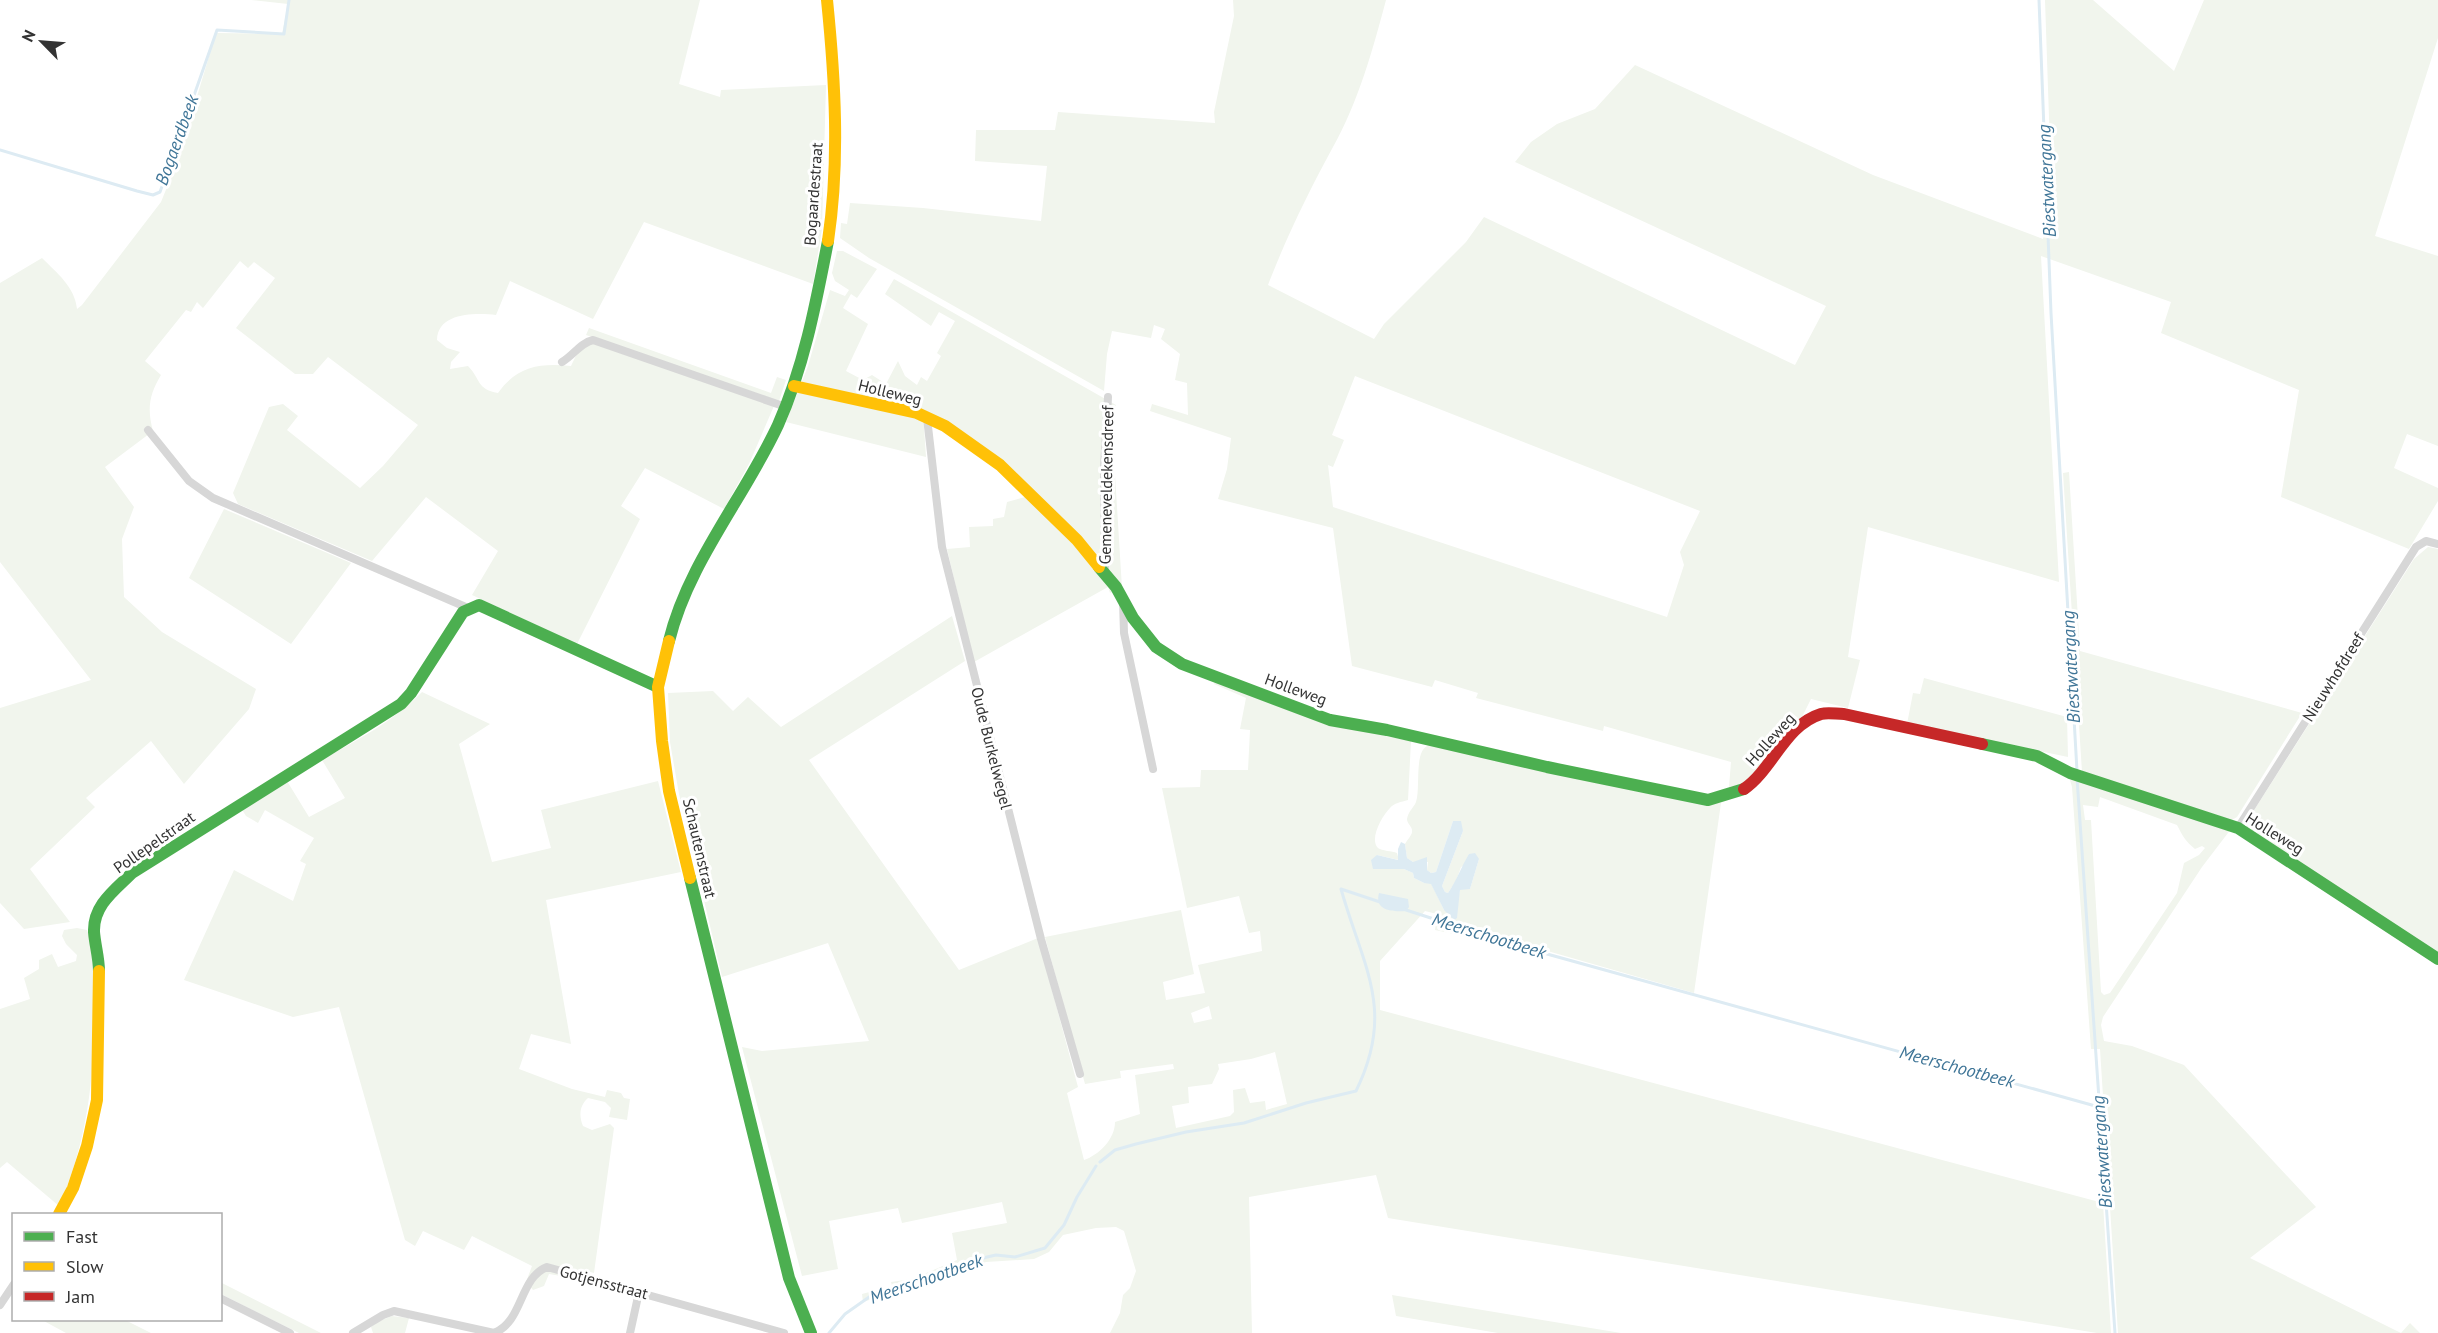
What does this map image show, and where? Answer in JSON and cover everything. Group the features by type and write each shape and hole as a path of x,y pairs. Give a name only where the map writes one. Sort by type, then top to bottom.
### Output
{"street":[{"name":"Bogaardestraat","path":"794,386 814,311 829,238 835,164 833,60 827,0"},
{"path":"562,362 585,342 594,340 786,407"},
{"name":"Schautenstraat","path":"794,386 777,427 701,563 676,613 658,687 669,791 789,1278 811,1333"},
{"name":"Holleweg","path":"794,386 917,413 945,426 1000,465 1077,540 1105,574 1133,618 1156,647 1182,664 1330,720 1387,730 1673,795 1708,800 1731,795 1754,782 1805,722 1824,713 1844,714 2037,756 2075,774 2238,828 2438,960"},
{"name":"Gemeneveldekensdreef","path":"1105,574 1104,467 1108,397"},
{"name":"Oude Burkelwegel","path":"927,418 942,547 1038,928 1080,1074"},
{"path":"148,430 189,480 213,498 468,608 479,605 658,687"},
{"name":"Nieuwhofdreef","path":"2238,828 2416,547 2426,541 2438,544"},
{"path":"1123,599 1124,633 1153,769"},
{"name":"Pollepelstraat","path":"60,1213 73,1188 87,1146 97,1101 99,965 94,932 95,915 103,902 132,873 400,704 411,693 463,612 468,608"},
{"name":"Gotjensstraat","path":"353,1333 394,1311 494,1333 502,1330 509,1323 534,1276 547,1267 784,1333"},
{"path":"0,1305 12,1287"},
{"path":"630,1333 639,1292"},
{"path":"222,1299 290,1333"}],"shaded area":[{"path":"251,0 700,0 679,84 720,97 721,90 826,85 822,229 813,284 644,222 593,319 510,281 496,315 459,316 444,324 439,331 437,340 447,348 460,352 451,362 450,369 468,366 482,386 498,393 513,377 530,368 549,365 571,366 581,345 592,343 774,406 749,464 724,509 645,468 621,506 640,519 577,644 472,595 498,551 426,497 372,561 238,504 233,493 269,407 283,404 298,416 287,430 360,488 383,466 418,425 328,357 313,374 295,374 236,328 275,278 254,262 248,268 240,261 203,308 197,302 191,312 186,310 145,361 161,375 150,402 153,431 105,467 134,507 122,539 124,597 162,632 256,689 249,709 184,784 151,741 86,798 95,807 30,869 70,922 24,929 0,903 0,708 91,680 0,562 0,283 42,258 69,287 77,309 82,305 161,202 178,160 216,33 282,34 288,4"},
{"path":"1233,0 1386,0 1370,56 1350,112 1298,215 1268,285 1374,339 1384,324 1466,242 1484,217 1795,365 1826,306 1515,162 1531,142 1557,124 1595,109 1635,65 1873,175 2043,239 2044,234 2053,236 2045,0 2093,0 2174,71 2204,0 2438,0 2438,38 2375,236 2438,256 2438,446 2407,434 2394,468 2438,488 2438,501 2409,549 2281,497 2299,390 2161,333 2171,302 2041,256 2059,582 1868,527 1848,657 1860,660 1848,708 1811,699 1801,719 1742,784 1729,787 1731,762 1604,726 1603,731 1476,698 1478,693 1435,680 1432,687 1352,666 1333,528 1218,499 1227,469 1231,438 1150,411 1152,404 1188,415 1187,383 1175,380 1180,354 1161,339 1165,329 1154,325 1151,338 1112,331 1107,354 1104,391 869,258 840,238 841,223 847,224 850,203 923,208 1041,221 1047,166 975,161 976,130 1055,130 1058,112 1215,123 1214,112 1234,16","holes":["1355,376 1700,511 1680,552 1684,565 1667,617 1333,507 1328,465 1333,467 1344,440 1332,435"]},
{"path":"837,251 843,251 877,269 857,298 851,294 843,308 868,324 846,371 863,380 872,375 886,384 898,361 905,376 917,385 921,377 927,381 941,356 937,353 955,321 939,312 931,326 885,294 894,279 1116,405 1113,442 1122,588 1110,593 1108,587 974,662 947,549 970,547 969,527 993,526 993,519 1004,517 1007,502 1025,497 1031,492 923,413 926,457 786,422 808,366 830,290 845,296 849,290 835,281 832,273"},
{"path":"589,328 771,393 777,377 786,380 779,401 586,335"},
{"path":"2069,472 2080,651 2302,713 2237,817 2232,820 2082,772 2063,473"},
{"path":"224,509 351,563 291,644 189,578"},
{"path":"2428,547 2438,549 2438,953 2247,827 2246,823 2414,559"},
{"path":"952,616 965,661 809,760 959,970 1038,938 1078,1087 1067,1093 1084,1160 1105,1146 1112,1134 1115,1122 1140,1114 1135,1075 1174,1069 1173,1064 1120,1071 1121,1078 1085,1084 1045,937 1181,910 1194,974 1163,982 1166,1000 1205,993 1198,965 1262,951 1260,931 1249,933 1239,896 1187,908 1162,788 1200,787 1201,770 1248,770 1250,730 1240,729 1246,698 1214,684 1216,680 1367,732 1411,741 1408,800 1394,805 1387,812 1380,822 1375,839 1378,848 1397,853 1399,860 1377,855 1373,869 1404,869 1413,873 1414,878 1424,883 1431,883 1444,910 1459,895 1460,889 1470,889 1479,859 1461,867 1456,881 1448,893 1445,892 1442,886 1463,831 1453,821 1436,872 1431,873 1427,870 1428,862 1413,862 1407,858 1405,844 1412,830 1407,819 1416,802 1419,760 1421,753 1430,745 1721,803 1694,993 1509,940 1507,945 1435,930 1437,914 1425,911 1380,961 1380,1010 2103,1203 2111,1333 2097,1333 1388,1218 1376,1175 1249,1197 1252,1333 1110,1333 1120,1313 1123,1295 1130,1288 1136,1271 1124,1231 1116,1227 1096,1228 1063,1235 1049,1252 1034,1259 986,1262 863,1302 862,1294 892,1286 891,1282 912,1279 957,1260 952,1233 1007,1223 1002,1202 902,1223 898,1208 829,1221 838,1269 802,1276 742,1047 762,1051 869,1041 828,943 722,977 679,794 670,742 668,693 713,691 733,711 748,697 781,727","holes":["1209,1006 1212,1019 1194,1023 1191,1013","1275,1052 1287,1104 1266,1110 1265,1101 1250,1103 1245,1088 1233,1090 1234,1112 1230,1116 1176,1128 1172,1106 1189,1103 1188,1087 1212,1084 1219,1069 1218,1064 1251,1059"]},
{"path":"1924,678 2067,717 2068,757 1907,724 1913,693 1920,694"},
{"path":"422,692 490,724 459,744 492,862 551,848 541,810 658,781 681,872 546,900 571,1044 531,1034 519,1069 572,1089 605,1097 607,1090 621,1093 624,1098 630,1099 627,1120 609,1117 611,1108 605,1102 588,1098 581,1108 583,1126 592,1130 610,1124 614,1128 594,1273 587,1271 585,1280 549,1274 544,1286 533,1290 526,1282 532,1266 472,1236 464,1250 423,1231 415,1246 405,1240 339,1007 293,1017 184,980 234,870 293,901 306,864 300,861 314,838 265,810 258,823 246,816 241,808 287,781 309,817 345,798 322,760 387,721"},
{"path":"2070,780 2080,781 2231,829 2202,867 2103,1017 2101,1025 2104,1041 2132,1046 2184,1065 2316,1207 2250,1258 2401,1333 2118,1333 2100,1049 2091,1049","holes":["2100,797 2177,825 2184,838 2195,849 2202,846 2205,848 2199,855 2184,863 2177,893 2110,993 2104,995 2101,992 2091,820 2085,820 2083,805 2098,807"]},
{"path":"1453,821 1461,821 1463,831 1442,886 1445,892 1448,893 1469,854 1475,853 1479,859 1470,889 1460,890 1457,918 1454,920 1444,910 1431,884 1414,878 1413,873 1404,869 1373,869 1371,860 1377,855 1398,860 1398,849 1401,842 1405,844 1407,858 1413,862 1427,857 1427,870 1431,873 1436,872"},
{"path":"1379,893 1408,899 1409,907 1406,911 1386,909 1379,904"},
{"path":"77,928 87,930 92,947 94,1046 87,1111 80,1143 59,1206 7,1162 0,1168 0,1009 30,999 24,978 39,969 39,960 52,954 58,967 76,961 77,955 66,944 62,936 64,930"},
{"path":"222,1283 321,1333 299,1333 222,1294"},
{"path":"1392,1295 1621,1333 1498,1333 1396,1316"},
{"path":"392,1316 409,1318 405,1333 373,1333 371,1327"},
{"path":"44,1321 127,1321 151,1333 66,1333"},
{"path":"2410,1323 2420,1333 2401,1333"}],"waterway":[{"name":"Bogaerdbeek","path":"0,150 137,191 153,195 160,192 217,30 284,34 289,0"},
{"name":"Biestwatergang","path":"2039,0 2051,313 2077,771"},
{"name":"Biestwatergang","path":"2077,778 2115,1333"},
{"name":"Meerschootbeek","path":"1100,1162 1115,1150 1136,1144 1186,1132 1244,1123 1306,1103 1356,1091 1368,1062 1374,1036 1375,1012 1366,966 1341,889 1383,903"},
{"name":"Meerschootbeek","path":"1403,909 1511,944 2099,1107"},
{"name":"Meerschootbeek","path":"829,1333 845,1314 872,1295 987,1257 996,1255 1015,1257 1045,1248 1064,1225 1077,1197 1096,1166"}],"traffic: fast":[{"path":"669,641 689,585 764,452 787,403 808,334 828,241"},
{"path":"1099,567 1116,587 1133,618 1156,647 1182,664 1330,720 1387,730 1547,767 1708,800 1744,789"},
{"path":"99,971 94,932 97,914 106,899 132,873 401,704 411,693 463,612 479,605 658,687"},
{"path":"1982,744 2037,756 2070,773 2238,828 2438,959"},
{"path":"690,878 789,1278 811,1333"}],"traffic: slow":[{"path":"827,0 835,120 834,181 828,241"},
{"path":"794,386 917,413 945,426 1000,465 1077,540 1099,567"},
{"path":"669,641 658,687 662,741 669,791 690,878"},
{"path":"60,1213 73,1188 87,1146 97,1100 99,971"}],"traffic: jam":[{"path":"1744,789 1763,770 1788,737 1809,720 1824,713 1844,714 1982,744"}]}
